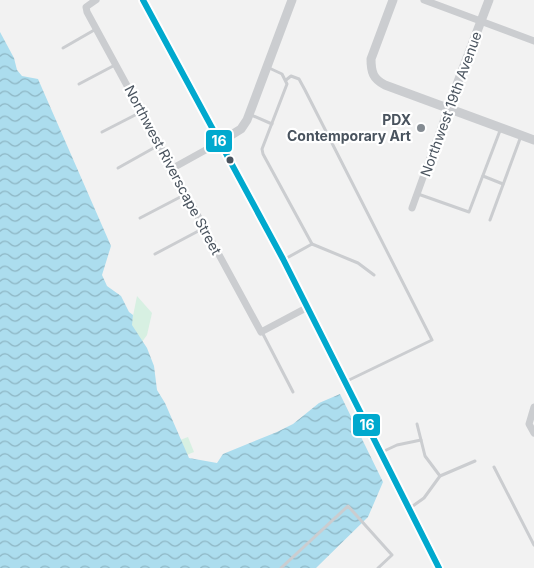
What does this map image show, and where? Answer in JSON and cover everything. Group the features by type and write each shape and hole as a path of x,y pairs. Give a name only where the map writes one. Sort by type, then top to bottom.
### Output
{"main road":[{"path":"143,0 284,259 440,568"}],"street":[{"name":"Northwest Riverscape Street","path":"96,0 86,7 87,12 261,332"},
{"path":"173,168 241,129 249,114 292,0"},
{"path":"393,0 371,59 372,74 377,80 385,85 534,140"},
{"path":"424,0 534,41"},
{"name":"Northwest 19th Avenue","path":"412,208 489,0"},
{"path":"261,332 308,307"},
{"path":"533,432 529,421 534,408"}],"lane":[{"path":"63,48 96,29"},
{"path":"79,84 116,65"},
{"path":"266,67 282,74 287,84 262,149 263,154 312,244 358,264 374,275"},
{"path":"286,80 291,76 299,79 432,340 346,382"},
{"path":"102,132 142,112"},
{"path":"249,114 272,124"},
{"path":"418,194 469,212 501,128"},
{"path":"490,220 521,135"},
{"path":"118,168 159,144"},
{"path":"483,176 503,184"},
{"path":"140,218 186,194"},
{"path":"155,254 205,228"},
{"path":"284,259 312,244"},
{"path":"261,332 293,392"},
{"path":"418,424 425,456 440,476"},
{"path":"382,452 397,445 421,440"},
{"path":"409,508 424,498 440,476 475,461"},
{"path":"494,468 534,545"},
{"path":"281,568 348,506 392,555 378,568"}],"green space":[{"path":"137,296 152,313 147,335 142,342 167,445 188,437 194,452 150,470 131,326"}],"water":[{"path":"0,32 14,58 17,70 22,76 38,79 111,246 102,275 107,286 121,296 129,312 133,315 132,325 147,348 154,366 157,390 165,403 189,458 217,463 223,454 293,424 319,403 340,394 383,482 368,517 316,568 0,568"}],"transit line":[{"name":"16","path":"143,0 283,259 439,568"}],"place":[{"name":"PDX Contemporary Art","path":"421,128"}]}
